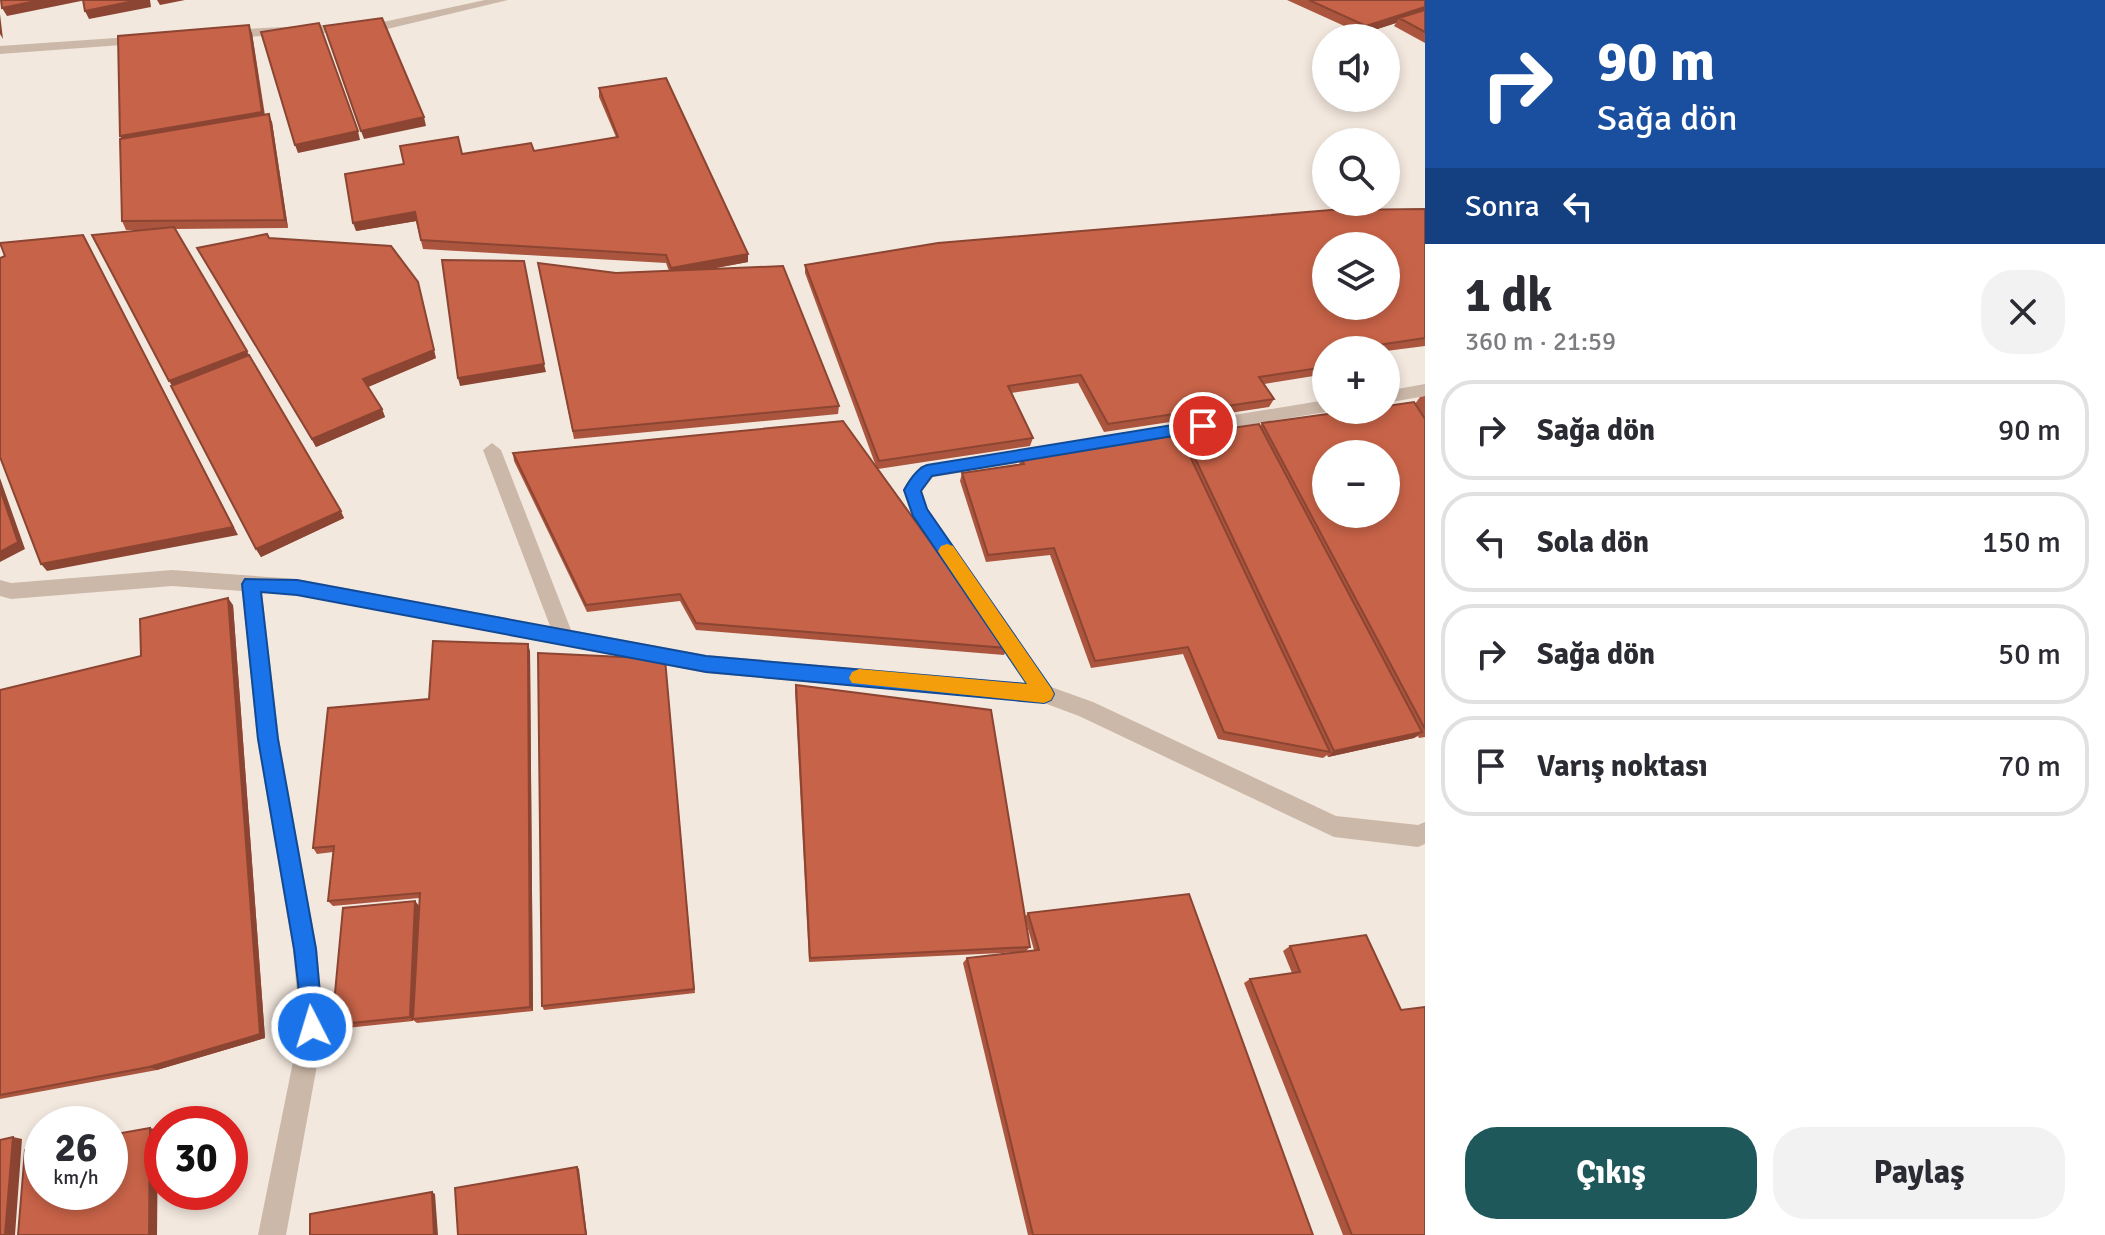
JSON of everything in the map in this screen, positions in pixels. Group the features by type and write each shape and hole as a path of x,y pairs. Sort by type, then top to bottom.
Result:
{"street":[{"path":"209,35 383,26 502,0"},
{"path":"0,50 162,38"},
{"path":"1400,394 1425,390"},
{"path":"1044,694 919,511 912,490 927,471 1312,408"},
{"path":"492,450 564,637"},
{"path":"0,588 11,591 172,578 297,587 706,664 1044,694 1086,709 1334,826 1418,836 1425,833"},
{"path":"251,584 268,739 305,949 312,1027 272,1235"}],"building":[{"path":"1,0 41,0 2,8"},
{"path":"83,0 139,0 85,11"},
{"path":"1309,0 1425,0 1425,7 1372,24 1362,24"},
{"path":"1425,10 1425,32 1399,18"},
{"path":"382,18 424,117 361,131 324,26"},
{"path":"319,23 358,131 295,145 261,32"},
{"path":"249,25 262,112 120,136 118,36"},
{"path":"666,78 748,254 671,268 666,255 421,240 415,212 353,223 345,174 404,164 400,146 458,137 462,154 531,143 534,151 618,137 599,88"},
{"path":"269,114 285,220 122,221 120,139"},
{"path":"1400,209 1425,209 1425,338 1400,342 1400,336 1312,336 1312,369 1259,377 1274,399 1108,424 1081,375 1008,386 1033,438 879,461 805,265 938,243 1312,212 1312,216 1400,216"},
{"path":"174,227 247,351 169,381 92,235"},
{"path":"267,234 269,238 391,246 418,282 434,350 363,379 382,409 312,439 197,248"},
{"path":"83,235 233,527 41,564 0,457 0,258 5,256 0,243"},
{"path":"442,260 524,261 544,364 458,378"},
{"path":"538,263 616,273 783,266 839,406 573,431"},
{"path":"249,355 341,511 256,549 171,386"},
{"path":"1414,402 1425,419 1425,729 1318,528 1400,528 1400,440 1312,440 1312,517 1262,423 1312,416 1312,424 1400,424 1400,404"},
{"path":"843,421 1007,648 696,623 680,594 586,605 513,453"},
{"path":"1259,424 1422,732 1334,751 1184,435"},
{"path":"1180,435 1330,752 1224,732 1188,647 1095,661 1054,548 988,555 962,473 1024,464 1021,458"},
{"path":"0,489 18,542 0,552"},
{"path":"228,598 260,1034 149,1067 0,1095 0,690 141,656 140,619"},
{"path":"433,641 528,644 530,1007 413,1019 420,893 328,901 334,846 313,848 328,708 429,699"},
{"path":"538,653 665,659 694,989 542,1006"},
{"path":"796,685 991,710 1030,947 810,958"},
{"path":"1189,894 1313,1235 1033,1235 967,958 1039,950 1028,913"},
{"path":"415,901 410,1017 332,1025 343,908"},
{"path":"1366,935 1401,1010 1425,1007 1425,1235 1352,1235 1250,979 1300,972 1290,946"},
{"path":"144,1129 144,1210 149,1210 149,1235 18,1235 24,1162 24,1210 128,1210 128,1132"},
{"path":"13,1137 5,1235 0,1235 0,1140"},
{"path":"577,1167 586,1235 458,1235 455,1188"},
{"path":"432,1192 434,1235 310,1235 310,1214"}],"slow traffic":[{"path":"859,678 1044,694 947,551"}],"route":[{"path":"312,1027 305,949 268,739 251,584 297,587 706,664 1044,694 919,511 912,490 927,471 1203,426"}]}
